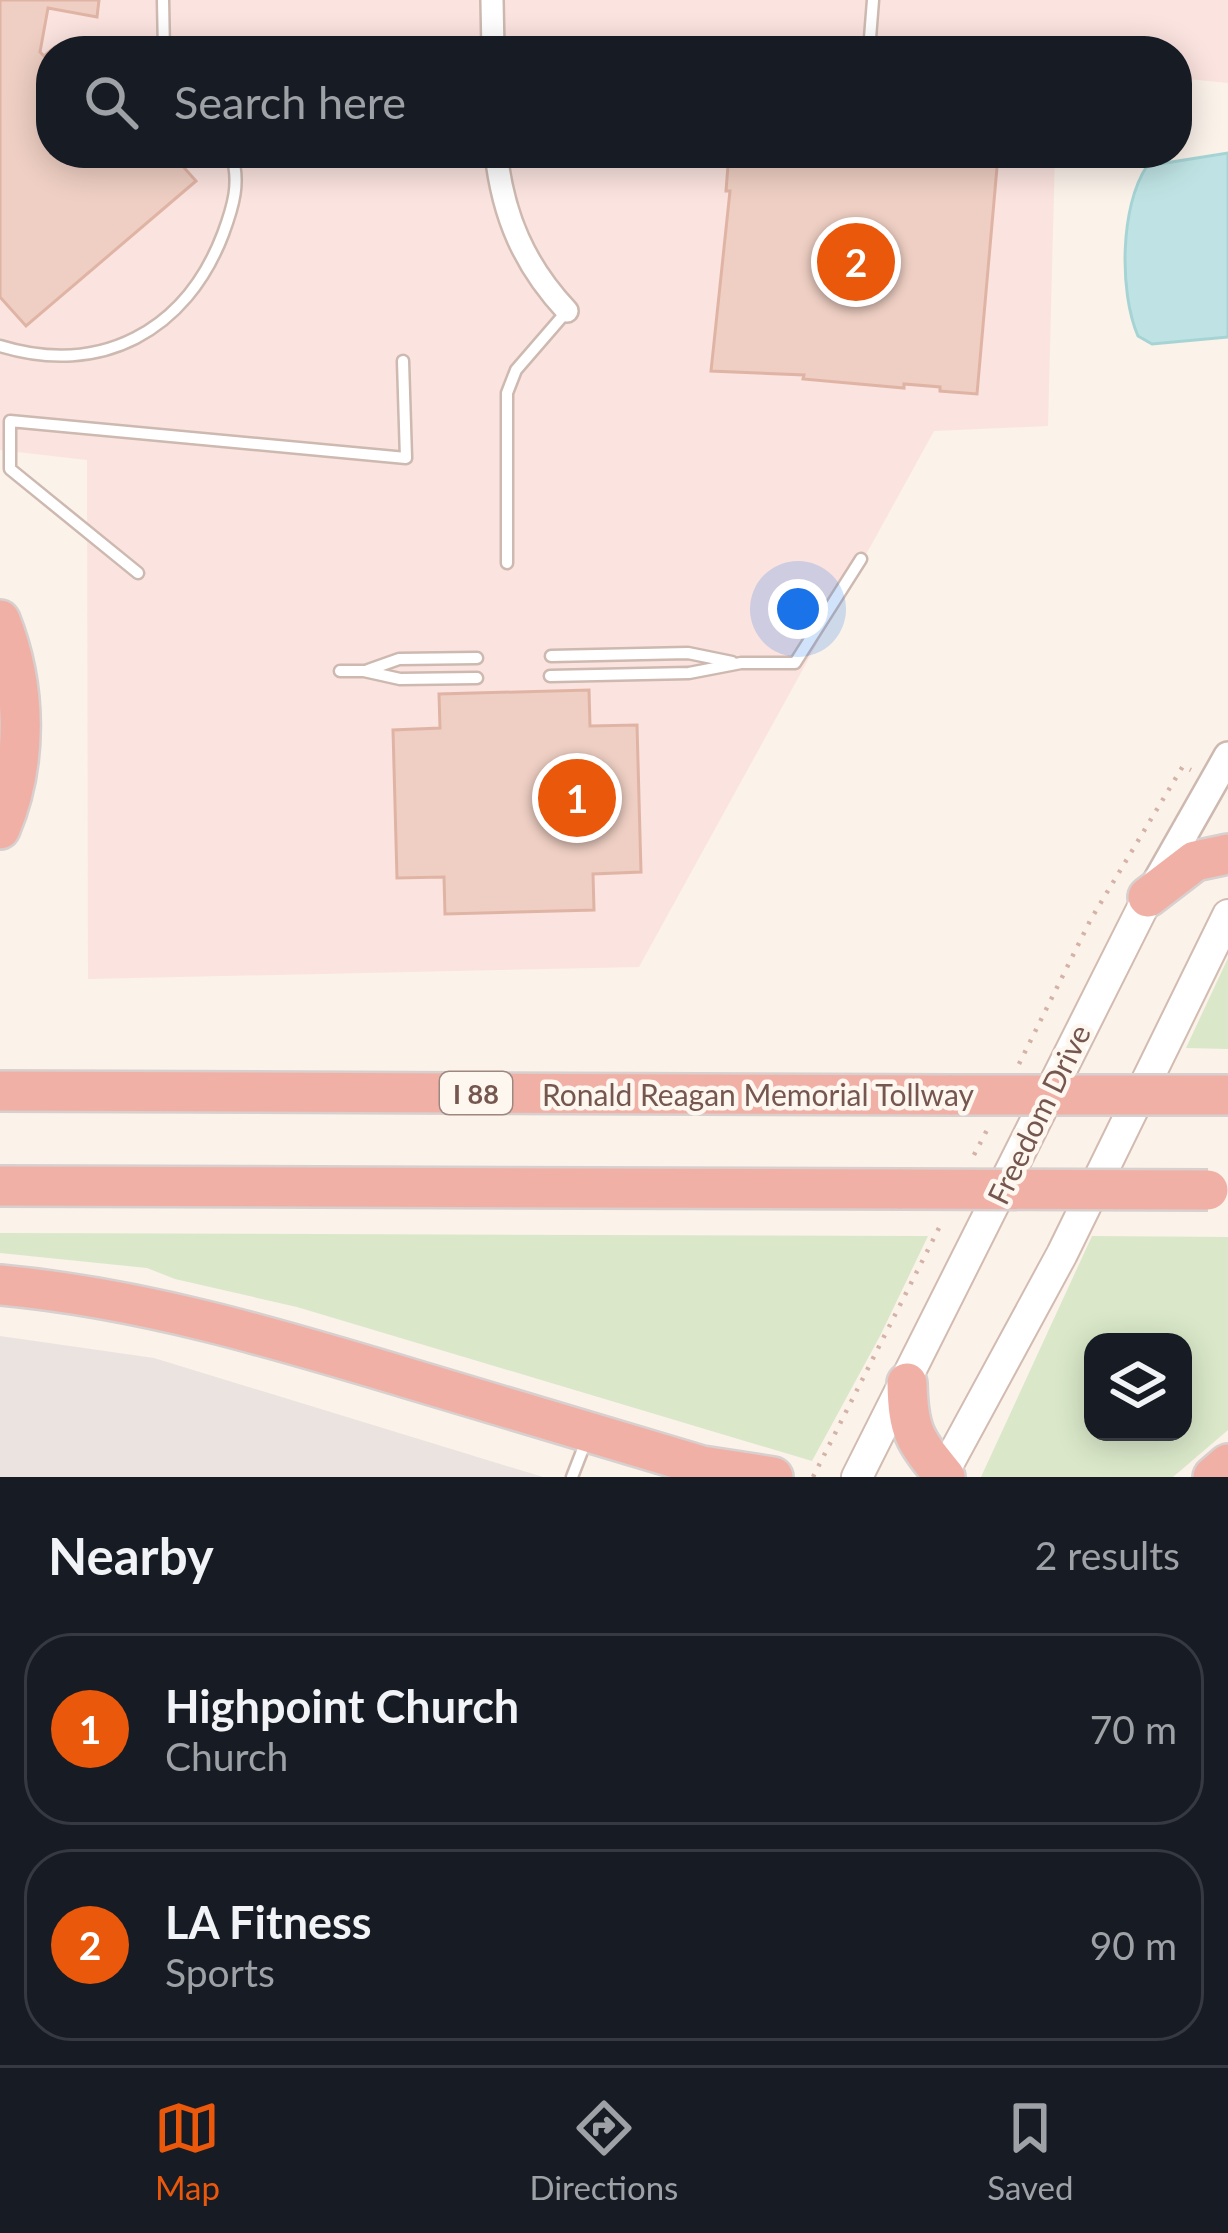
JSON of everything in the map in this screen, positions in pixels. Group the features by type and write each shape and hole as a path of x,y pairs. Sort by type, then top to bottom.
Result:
{"highway":[{"path":"0,620 17,674 20,712 19,750 0,829"},
{"path":"1148,897 1195,862 1228,854"},
{"name":"Ronald Reagan Memorial Tollway","path":"0,1091 1228,1095"},
{"path":"0,1186 1218,1190"},
{"path":"0,1285 57,1290 251,1330 708,1471 772,1477"},
{"path":"907,1383 908,1412 917,1444 940,1476"},
{"path":"1213,1477 1228,1464"}],"main road":[{"name":"Freedom Drive","path":"857,1477 1148,897"},
{"path":"940,1476 1062,1254 1228,915"}],"street":[{"path":"492,0 493,36"},
{"path":"497,168 500,196 512,229 546,289 567,311"},
{"name":"Freedom Drive","path":"1148,897 1228,756"}],"lane":[{"path":"164,0 164,36"},
{"path":"870,36 873,0"},
{"path":"0,346 22,353 74,356 106,352 143,333 193,293 211,265 232,209 234,168"},
{"path":"507,563 507,393 516,370 567,311"},
{"path":"138,573 10,469 10,422 406,458 404,361"},
{"path":"550,676 689,673 741,663 795,663 861,560"},
{"path":"550,656 688,652 741,663"},
{"path":"364,671 399,659 477,658"},
{"path":"340,671 400,680 477,678"},
{"path":"572,1477 590,1432"}],"path":[{"path":"813,1477 818,1463"}],"shaded area":[{"path":"0,0 1228,0 1228,83 1192,79 1192,36 36,36 36,168 1055,168 1048,426 934,431 639,967 88,979 87,460 0,450"},
{"path":"0,1336 154,1358 543,1477 0,1477"}],"green space":[{"path":"1228,958 1228,1049 1186,1048"},
{"path":"0,1233 928,1236 812,1461 297,1307 175,1279 147,1268 0,1253"},
{"path":"1092,1236 1228,1237 1228,1430 1173,1477 981,1477"}],"water":[{"path":"1228,153 1228,337 1152,344 1138,336 1132,318 1125,273 1127,226 1146,168 1192,168 1192,159"}],"building":[{"path":"0,0 99,0 97,17 48,8 43,36 36,36 36,168 184,168 196,181 26,326 0,297"},
{"path":"728,168 997,168 977,394 940,391 940,387 803,379 804,375 711,371 730,191 726,191"},
{"path":"589,690 590,726 637,725 641,872 593,874 594,910 445,914 444,877 397,878 393,730 440,728 439,694"}],"place":[{"name":"LA Fitness","path":"856,262"},
{"name":"Highpoint Church","path":"577,798"}]}
